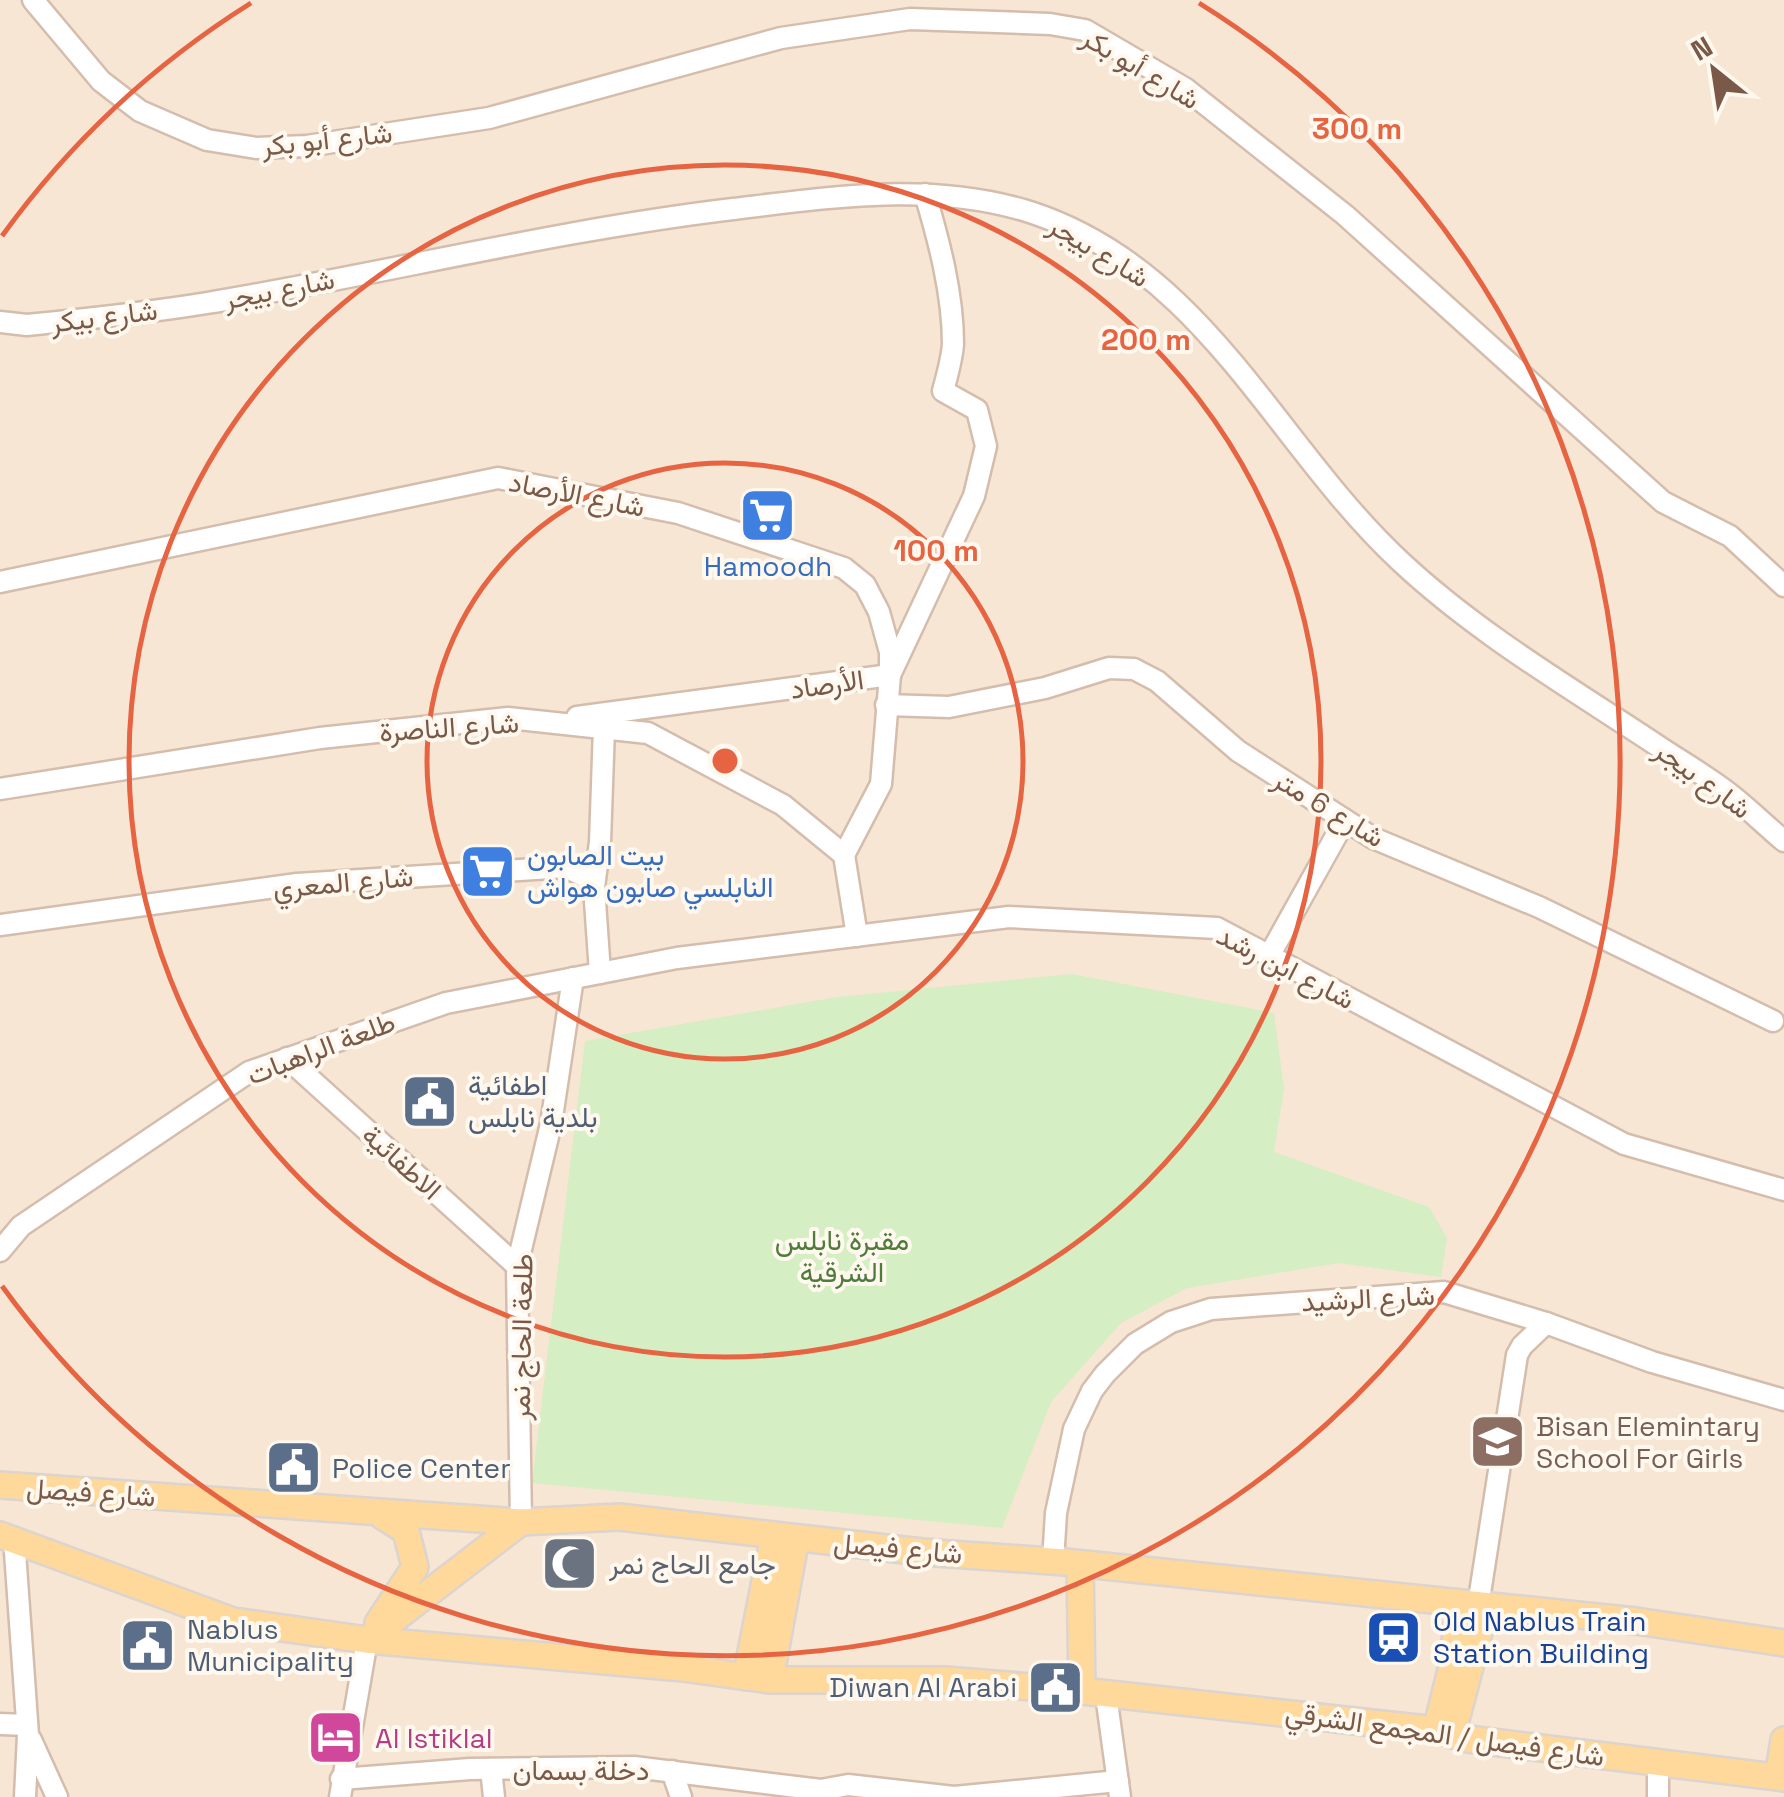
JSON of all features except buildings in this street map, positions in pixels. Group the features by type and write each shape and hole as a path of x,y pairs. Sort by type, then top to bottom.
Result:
{"main road":[{"name":"شارع فيصل","path":"5,1486 521,1522 619,1518 1636,1621 1784,1644"},
{"path":"367,1640 415,1567 406,1531 375,1512"},
{"path":"367,1640 521,1522"},
{"name":"شارع فيصل / المجمع الشرقي","path":"7,1537 233,1621 367,1640 683,1668 758,1679 945,1680 1094,1693 1444,1732 1781,1778"},
{"path":"758,1679 785,1537"},
{"path":"1080,1564 1094,1693"},
{"path":"1444,1732 1475,1605"},
{"path":"1781,1778 1784,1740"}],"street":[{"name":"شارع أبو بكر","path":"33,0 100,81 140,111 207,140 256,148 308,146 490,118 781,38 892,22 1050,24 1085,30 1186,89 1345,215 1664,502 1730,536 1779,579"},
{"name":"شارع بيجر","path":"208,303 666,217 861,194 925,194 993,202 1035,214 1078,233 1142,272 1185,308 1226,352 1350,509 1401,562 1525,658 1730,794 1784,841"},
{"name":"الأرصاد","path":"540,722 890,675 974,496 986,446 977,410 944,391 953,346 949,300 925,194"},
{"name":"شارع بيكر","path":"0,322 26,325 208,303"},
{"name":"شارع الأرصاد","path":"0,582 498,478 678,512 844,568 865,585 879,612 890,652 881,784 844,855"},
{"name":"شارع 6 متر","path":"886,705 949,706 1045,688 1109,668 1134,670 1157,682 1238,751 1373,838 1540,907 1773,1021"},
{"name":"شارع الناصرة","path":"0,789 320,738 508,718 648,733 783,805 844,855"},
{"path":"600,973 594,887 600,842 604,728"},
{"path":"1269,956 1345,820"},
{"path":"844,855 856,936"},
{"name":"شارع المعري","path":"0,925 297,884 557,866 576,870 594,887"},
{"name":"شارع ابن رشد","path":"573,978 677,958 1009,917 1216,928 1624,1144 1784,1190"},
{"name":"طلعة الراهبات","path":"0,1251 21,1226 248,1072 446,1002 573,978"},
{"name":"طلعة الحاج نمر","path":"521,1522 517,1266 551,1124 573,978"},
{"name":"الاطفائية","path":"287,1058 517,1266"},
{"name":"شارع الرشيد","path":"1054,1561 1056,1513 1074,1429 1092,1391 1135,1344 1170,1322 1211,1308 1444,1292 1652,1362 1784,1400"},
{"path":"1475,1605 1517,1356 1522,1346 1546,1324"},
{"path":"7,1537 28,1730 25,1797"},
{"path":"341,1788 367,1640"},
{"path":"1094,1693 1119,1789"},
{"path":"0,1724 28,1730"},
{"path":"28,1730 58,1797"},
{"path":"1658,1762 1658,1797"},
{"name":"دخلة بسمان","path":"341,1788 491,1769 634,1767 821,1790 954,1797 1119,1789"},
{"path":"491,1769 494,1797"},
{"path":"672,1772 681,1797"}],"shaded area":[{"path":"0,0 1784,0 1784,1797 0,1797"}],"green space":[{"name":"مقبرة نابلس الشرقية","path":"1072,974 1274,1013 1284,1089 1274,1152 1429,1207 1447,1238 1441,1277 1339,1263 1187,1288 1121,1323 1051,1402 1002,1528 532,1483 585,1041 837,997"}],"place":[{"name":"Hamoodh","path":"768,515"},
{"name":"بيت الصابون النابلسي صابون هواش","path":"488,871"},
{"name":"اطفائية بلدية نابلس","path":"429,1101"},
{"name":"Bisan Elemintary School For Girls","path":"1497,1442"},
{"name":"Police Center","path":"293,1468"},
{"name":"جامع الحاج نمر","path":"570,1564"},
{"name":"Old Nablus Train Station Building","path":"1394,1637"},
{"name":"Nablus Municipality","path":"148,1645"},
{"name":"Diwan Al Arabi","path":"1056,1687"},
{"name":"Al Istiklal","path":"336,1738"}]}
